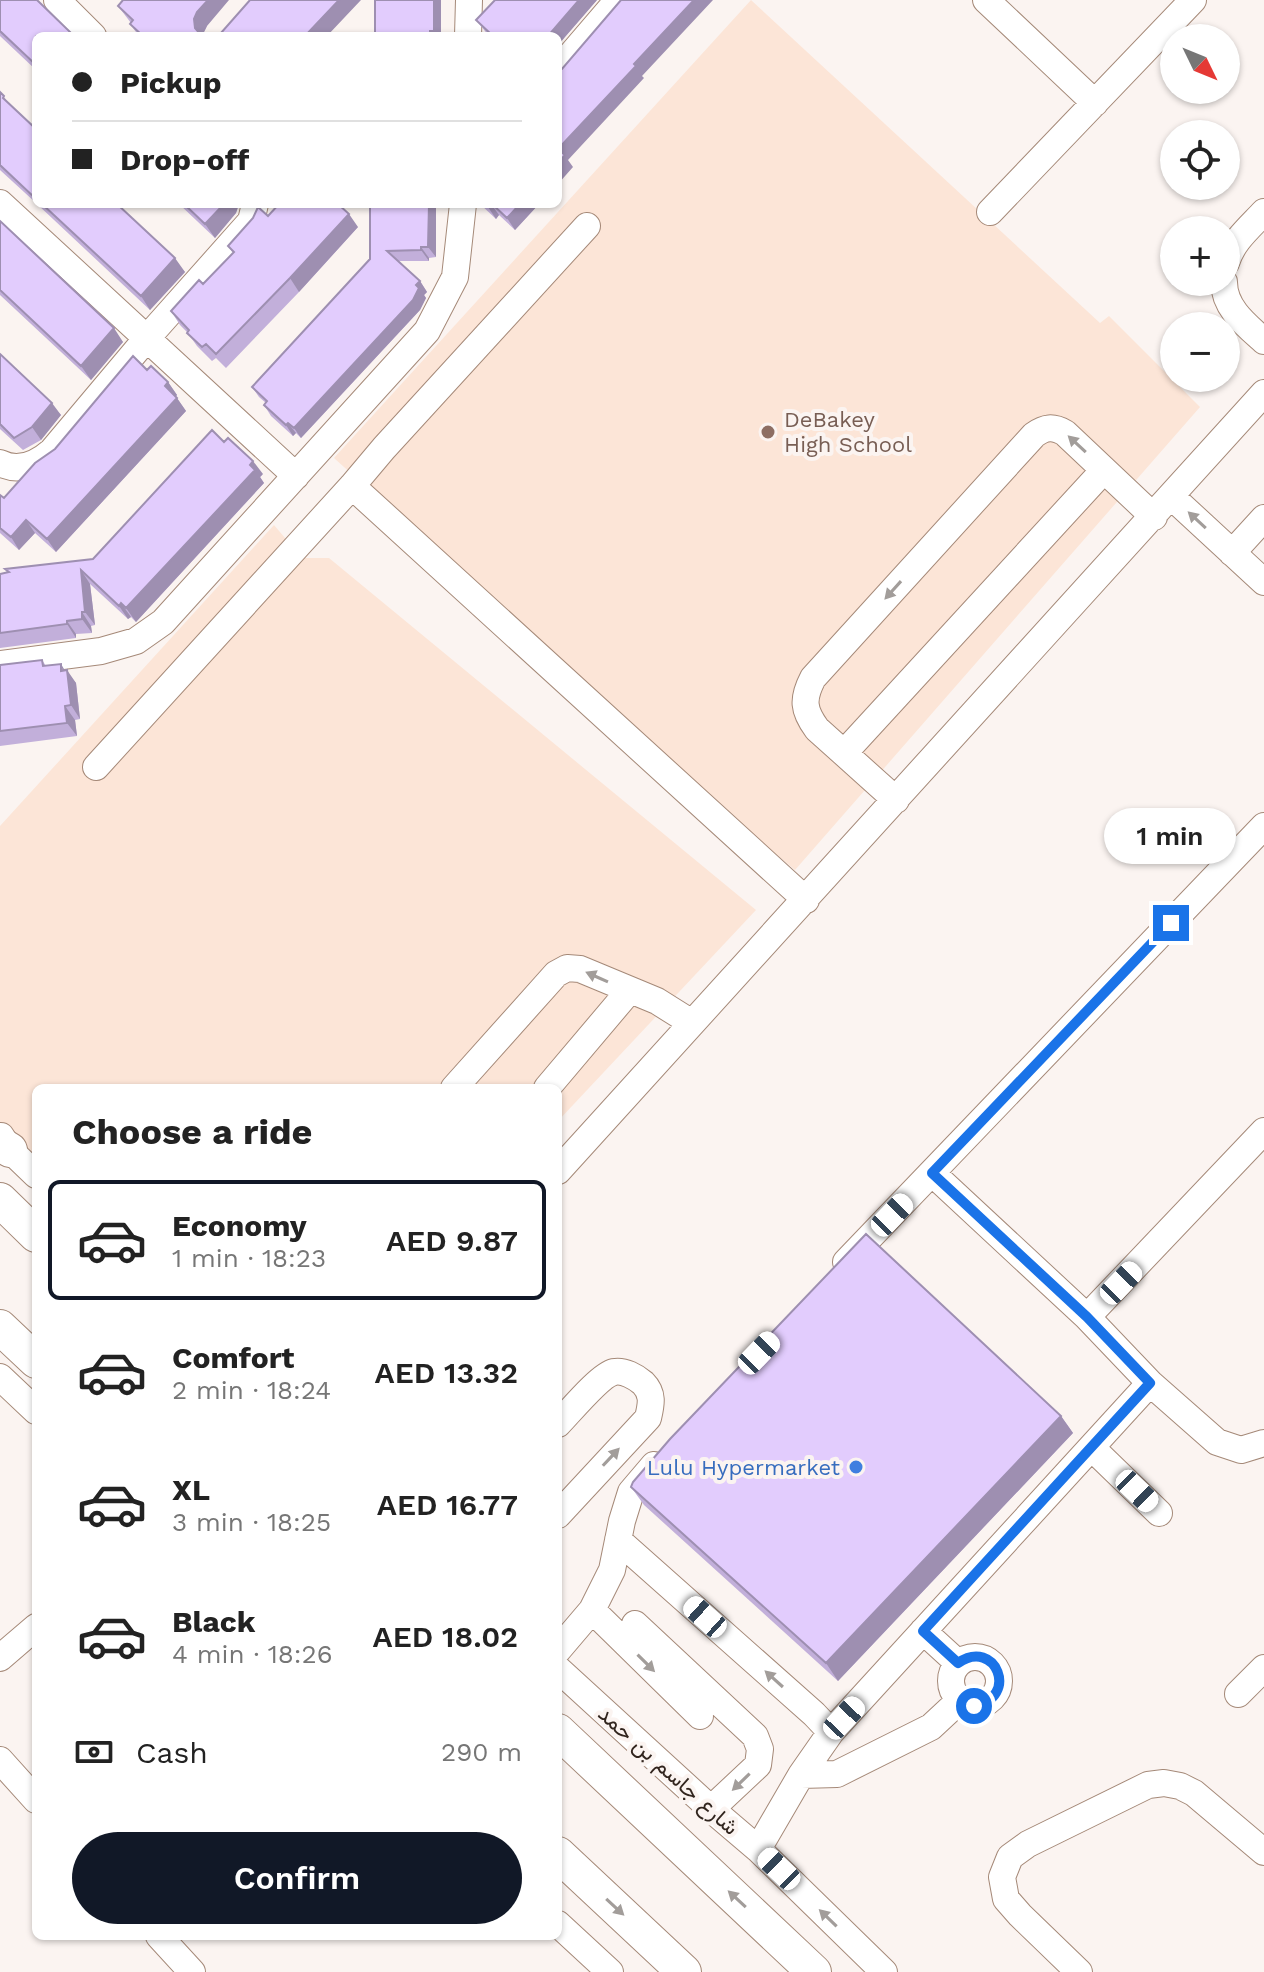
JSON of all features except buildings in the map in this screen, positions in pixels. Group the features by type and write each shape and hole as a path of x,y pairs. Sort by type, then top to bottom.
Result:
{"main road":[{"path":"0,1200 32,1231"},
{"path":"0,1327 32,1357"},
{"name":"شارع جاسم بن حمد","path":"562,1735 814,1972"},
{"path":"562,1858 684,1972"}],"street":[{"path":"57,0 89,32"},
{"path":"468,32 469,0"},
{"path":"562,65 618,0"},
{"path":"986,0 1095,103"},
{"path":"990,212 1193,0"},
{"path":"0,203 296,476"},
{"path":"0,463 9,468 37,463 52,451 147,338 247,227 254,208"},
{"path":"0,664 101,651 136,641 163,622 427,331 455,277 463,208"},
{"path":"1240,237 1264,212"},
{"path":"96,767 587,226"},
{"path":"1227,296 1241,320 1264,341"},
{"path":"562,1167 1264,393"},
{"path":"896,800 817,729 805,704 806,690 813,678 1034,435 1049,427 1065,433 1154,517"},
{"path":"844,753 1104,470"},
{"path":"352,486 806,900"},
{"path":"1172,497 1264,582"},
{"path":"1232,553 1261,528"},
{"path":"825,1284 1264,826"},
{"path":"458,1084 561,970 567,968 580,969 657,1001 692,1023"},
{"path":"550,1084 629,991"},
{"path":"1087,1317 1264,1131"},
{"path":"3,1143 32,1171"},
{"path":"932,1173 1087,1317 1150,1383 1217,1442 1241,1450 1264,1443"},
{"path":"562,1420 599,1382 614,1372 630,1374 645,1385 652,1400 648,1418 562,1511"},
{"path":"0,1377 32,1407"},
{"path":"758,1849 801,1775 831,1732 1150,1383"},
{"path":"562,1645 592,1610 612,1570 631,1492 670,1446"},
{"path":"1092,1448 1159,1513"},
{"path":"618,1540 831,1732"},
{"path":"592,1610 700,1716"},
{"path":"635,1624 755,1736 760,1749 758,1765 711,1809"},
{"path":"0,1658 32,1630"},
{"path":"923,1631 958,1663"},
{"path":"974,1656 982,1657 995,1666 999,1688 989,1701 974,1706 960,1700 951,1686 953,1669 958,1663 974,1656"},
{"path":"1238,1694 1264,1668"},
{"name":"شارع جاسم بن حمد","path":"562,1673 758,1849 884,1972"},
{"path":"801,1775 837,1774 931,1727 960,1700"},
{"path":"0,1760 32,1796"},
{"path":"1079,1972 1006,1899 1002,1877 1010,1857 1028,1844 1148,1785 1164,1783 1194,1793 1264,1852"},
{"path":"562,1928 610,1972"},
{"path":"163,1940 192,1972"}],"shaded area":[{"name":"DeBakey High School","path":"751,0 1100,323 1109,316 1160,367 1160,392 1185,392 1200,407 795,870 366,514 365,486 334,458"},
{"path":"274,525 302,558 329,558 756,910 562,1117 562,1084 32,1084 32,1167 0,1139 0,826"}],"place":[{"name":"DeBakey High School","path":"768,432"},
{"name":"Lulu Hypermarket","path":"856,1467"}],"route":[{"path":"974,1706 989,1701 999,1688 999,1673 995,1666 982,1657 974,1656 958,1663 923,1631 1150,1383 1087,1317 932,1173 1171,923"}]}
